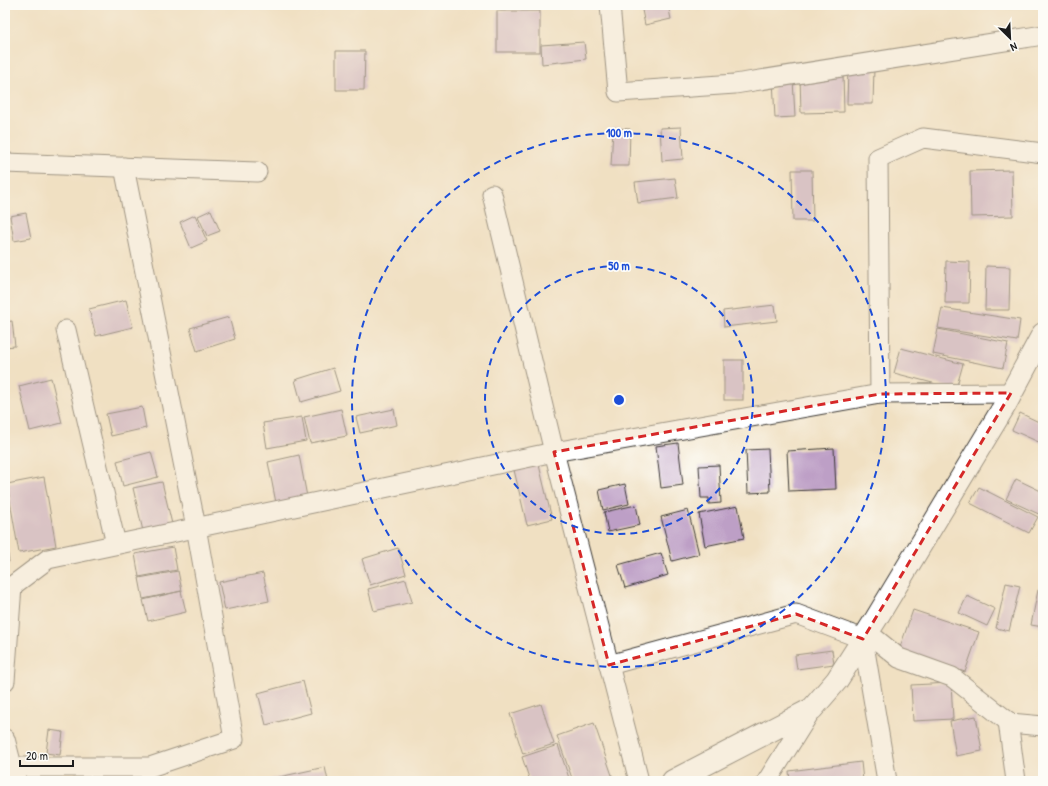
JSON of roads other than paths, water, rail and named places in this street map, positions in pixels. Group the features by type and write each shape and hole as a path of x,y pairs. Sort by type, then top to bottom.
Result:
{"main road":[{"path":"673,781 812,710 837,680 884,606 1011,393 1043,334"}],"street":[{"path":"610,5 618,92 735,84 1043,35"},
{"path":"880,394 878,158 923,138 1043,153"},
{"path":"5,163 257,172"},
{"path":"5,739 14,774 150,767 234,739 196,527 124,167"},
{"path":"492,194 554,452 639,781"},
{"path":"66,330 116,544"},
{"path":"5,681 9,586 48,558 554,452 880,394 1011,393"},
{"path":"609,665 796,614 865,636 899,658 952,677 1010,723 1043,726"},
{"path":"865,636 887,781"},
{"path":"767,781 812,710"},
{"path":"1008,721 1016,781"}]}
